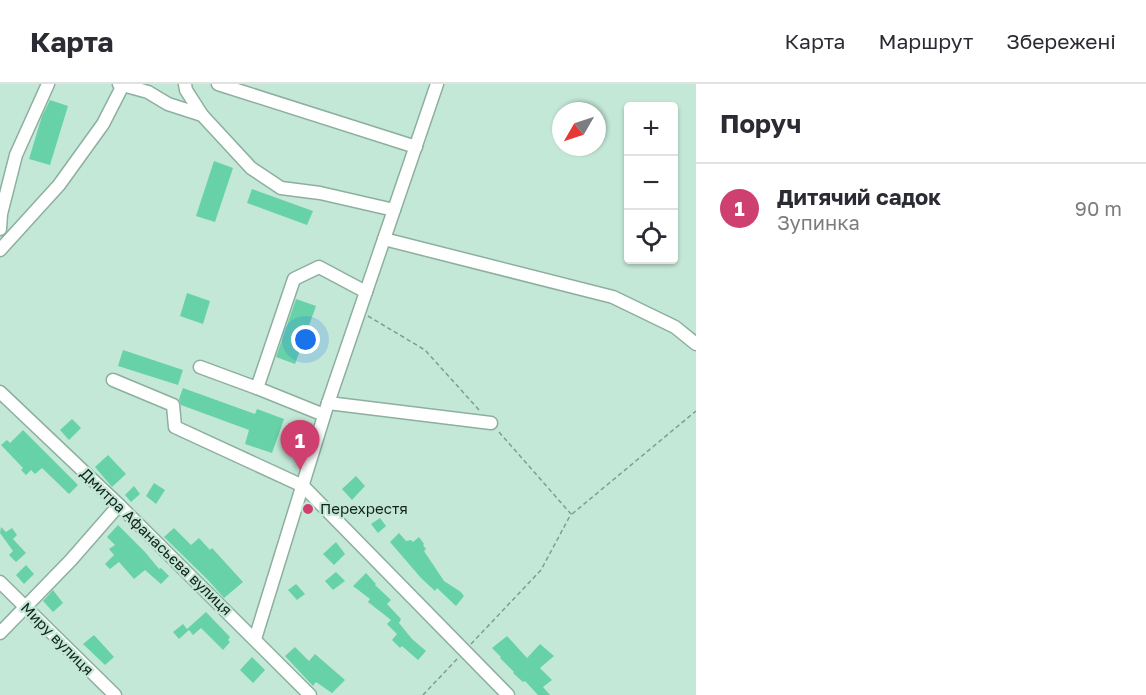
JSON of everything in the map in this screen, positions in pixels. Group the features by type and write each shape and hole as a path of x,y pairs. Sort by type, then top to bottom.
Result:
{"street":[{"path":"0,229 16,155 48,84"},
{"path":"185,84 186,90 202,116 251,168 281,188 321,193 394,210"},
{"path":"218,84 416,147"},
{"path":"255,639 326,409 437,84"},
{"path":"0,250 59,185 104,124 121,85 148,92 168,104 202,116"},
{"path":"384,239 613,297 675,327 696,344"},
{"path":"257,388 294,279 320,267 366,292"},
{"path":"200,368 326,409 490,423"},
{"path":"113,380 173,405 175,427 303,486 508,695"},
{"name":"Дмитра Афанасьєва вулиця","path":"0,392 119,505 310,695"},
{"path":"0,633 71,560 119,505"},
{"name":"Миру вулиця","path":"0,582 115,695"}],"path":[{"path":"359,311 425,350 571,514"},
{"path":"423,695 541,570 571,514 696,411"}],"building":[{"path":"50,100 68,106 50,165 29,159 42,116"},
{"path":"214,161 233,168 215,222 196,216"},
{"path":"252,189 313,211 307,225 247,203"},
{"path":"187,293 210,301 203,324 180,316"},
{"path":"296,299 316,306 295,364 276,357"},
{"path":"123,350 183,370 178,385 118,366"},
{"path":"183,388 255,414 257,409 284,419 272,453 245,444 249,430 181,405 179,399"},
{"path":"72,419 81,428 69,440 60,430"},
{"path":"23,430 78,485 69,494 42,468 35,474 31,470 26,475 21,470 23,468 1,445 7,440 10,443"},
{"path":"108,455 126,474 112,487 95,467"},
{"path":"356,476 365,486 352,500 342,489"},
{"path":"154,483 165,490 156,504 146,496"},
{"path":"134,486 140,494 131,502 125,495"},
{"path":"380,518 386,526 378,533 371,524"},
{"path":"118,525 159,569 161,568 169,576 161,584 145,570 134,579 119,562 110,569 105,564 114,555 109,549 115,545 107,537"},
{"path":"1,527 6,532 12,528 17,535 13,539 26,553 16,562 9,555 13,551 0,533"},
{"path":"174,528 191,545 199,538 210,550 212,548 243,582 224,598 164,537"},
{"path":"399,533 406,541 413,542 419,537 426,549 424,551 444,581 464,596 456,606 437,588 435,591 421,578 390,542"},
{"path":"336,542 345,554 334,565 323,554"},
{"path":"26,565 34,574 24,584 16,575"},
{"path":"336,572 345,581 333,590 325,581"},
{"path":"366,573 391,600 387,604 401,619 399,623 426,651 418,660 392,640 397,634 387,624 391,620 368,602 370,599 353,586"},
{"path":"296,584 305,594 297,600 288,590"},
{"path":"53,590 63,603 53,612 43,601"},
{"path":"206,612 230,637 228,640 230,642 223,650 201,628 193,635 189,630 179,639 173,632 183,624 187,629"},
{"path":"94,635 114,657 105,665 83,644"},
{"path":"507,636 527,658 540,644 554,656 540,668 552,680 543,687 550,695 538,695 525,681 523,682 513,673 492,648"},
{"path":"295,647 309,661 315,654 345,680 332,693 316,682 313,686 285,656"},
{"path":"252,657 265,670 253,683 240,670"}],"place":[{"name":"Дитячий садок","path":"300,470"},
{"name":"Перехрестя","path":"308,509"}]}
